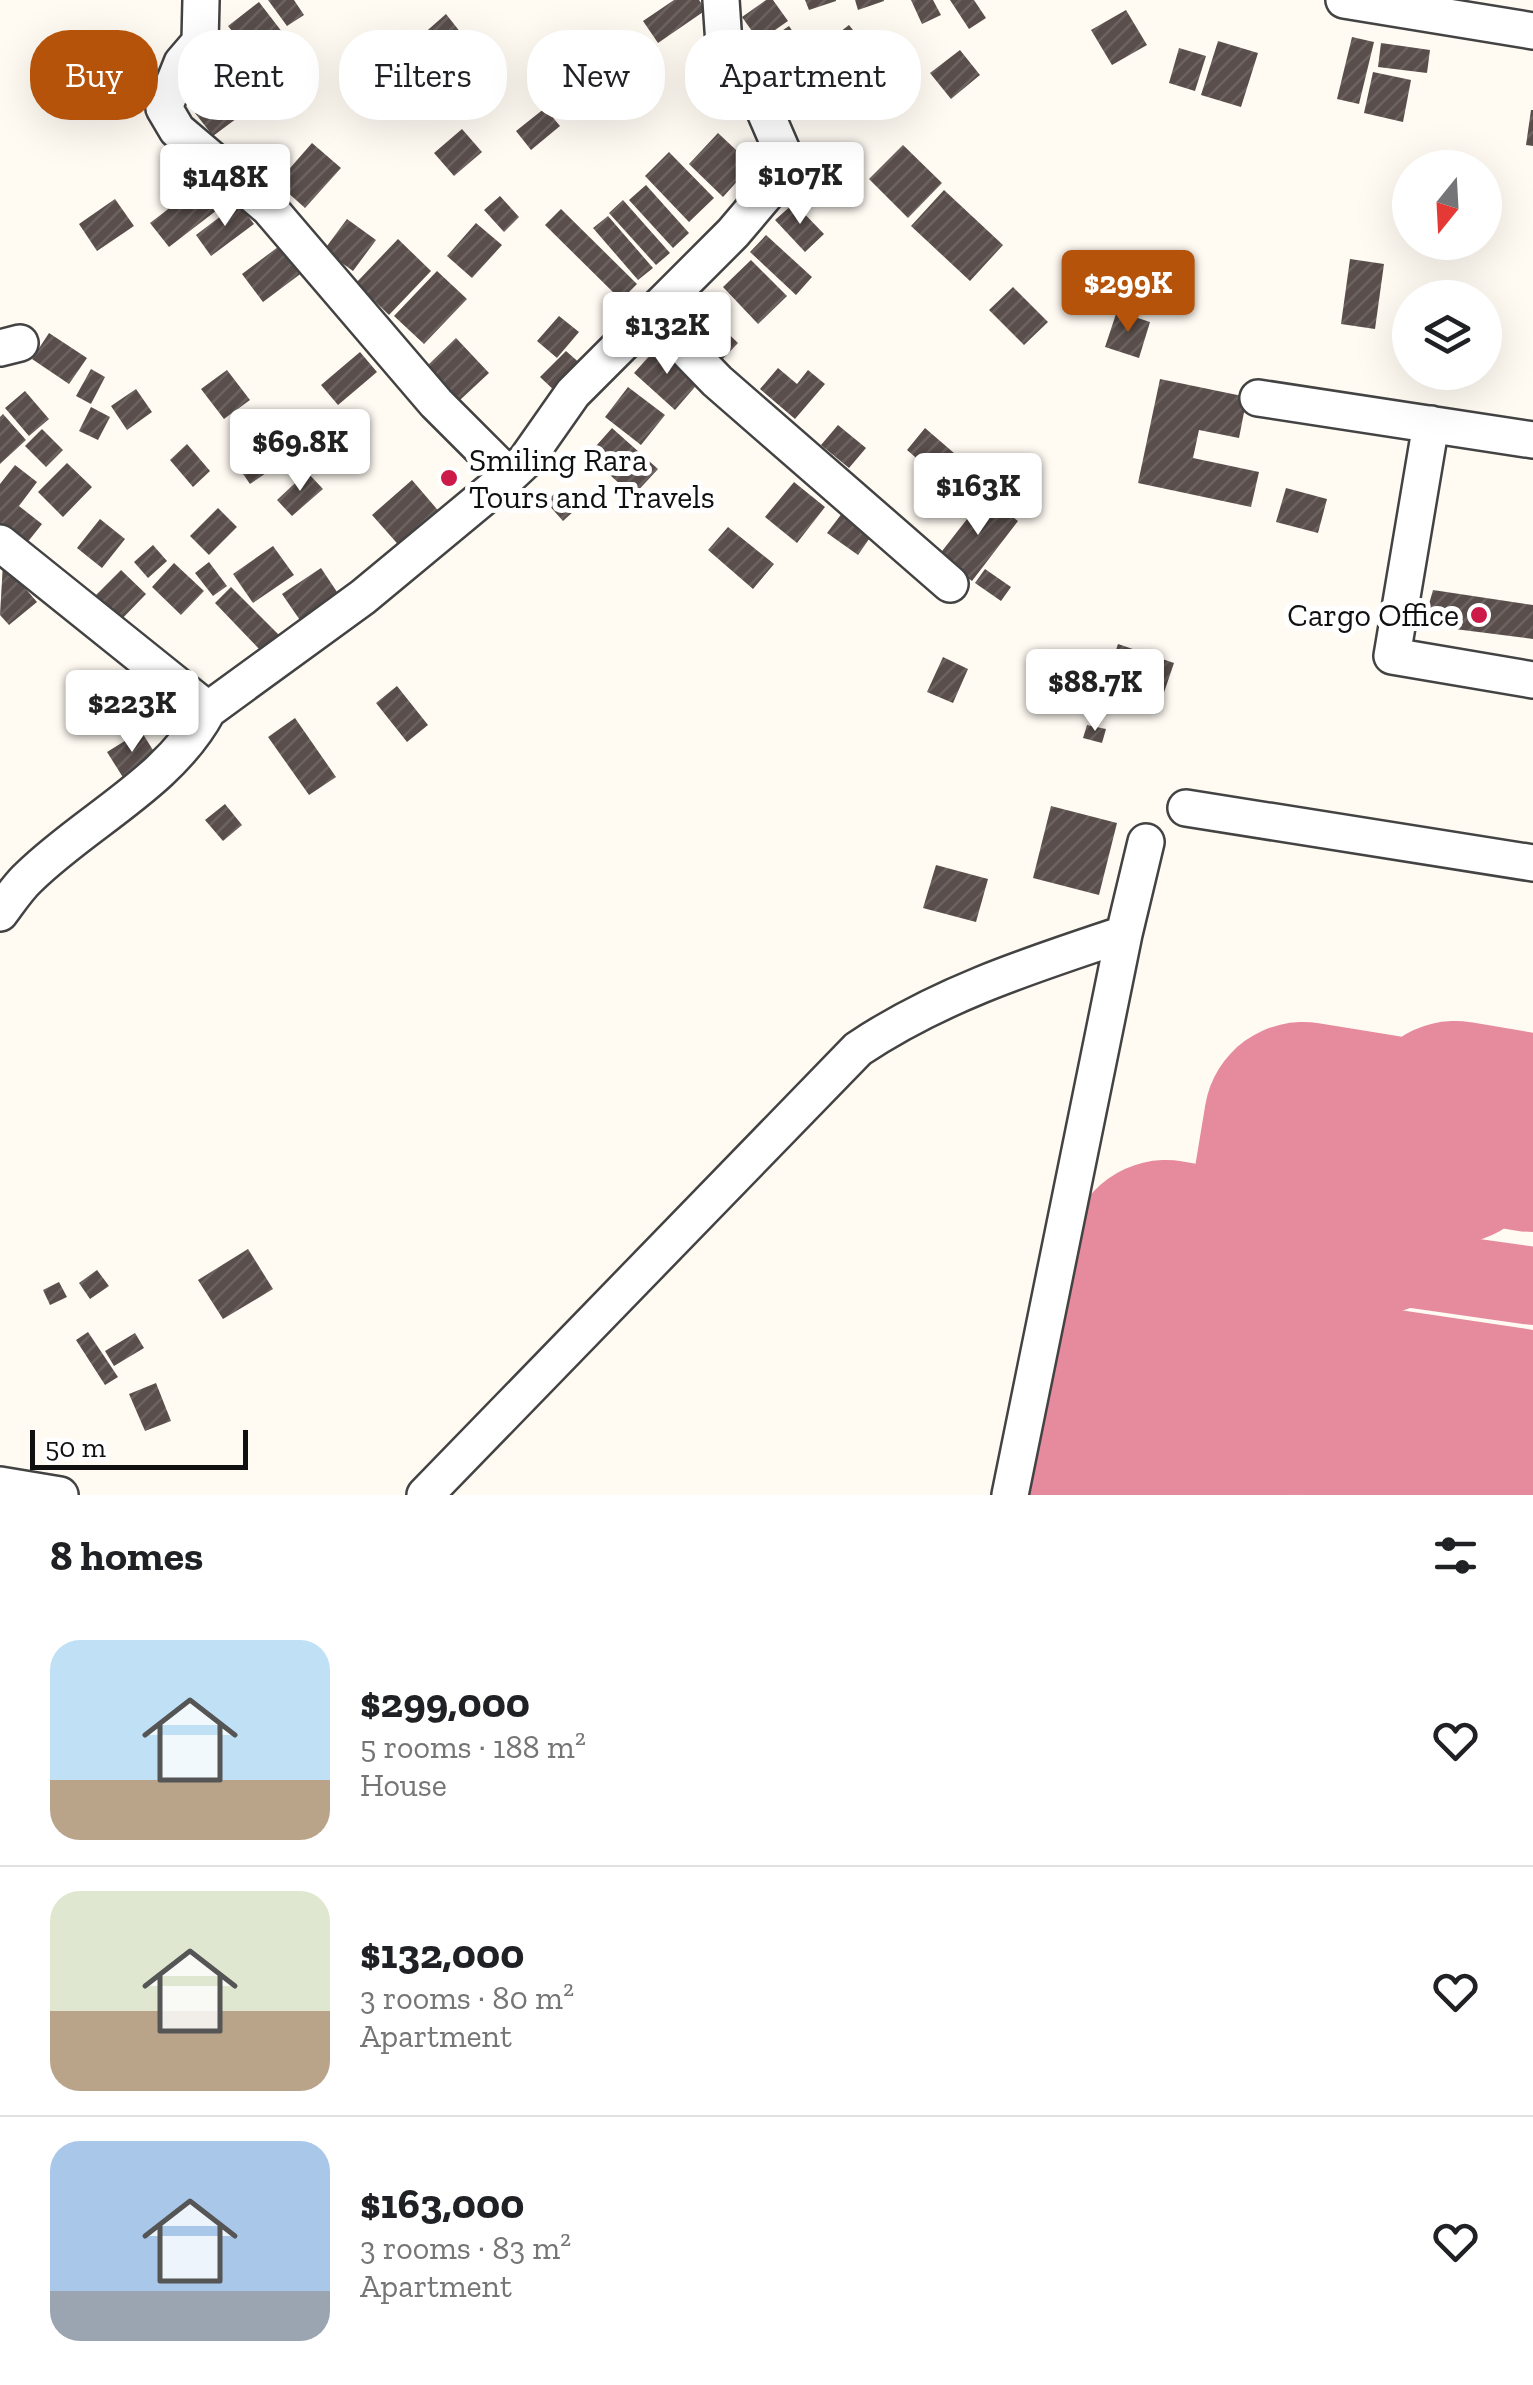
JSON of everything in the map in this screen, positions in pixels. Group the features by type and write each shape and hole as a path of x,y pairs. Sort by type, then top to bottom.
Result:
{"street":[{"path":"201,0 200,42 182,63 164,108 178,130 269,208 436,403 509,476"},
{"path":"0,913 29,877 94,827 196,734 208,710 363,597 526,460 573,393 732,233 789,167 763,107 725,59 721,0"},
{"path":"1344,0 1474,11 1533,31"},
{"path":"652,314 717,381 950,584"},
{"path":"1258,398 1533,440"},
{"path":"1431,424 1392,656 1533,680"},
{"path":"0,543 208,710"},
{"path":"1186,808 1533,863"},
{"path":"1010,1495 1146,842"},
{"path":"425,1495 858,1049 918,1011 1018,969 1124,934"},
{"path":"0,1484 60,1495"}],"green space":[{"path":"1266,1405 1533,1447 1533,1495 1200,1495 1218,1438 1237,1417"}],"building":[{"path":"268,0 294,0 304,15 287,26"},
{"path":"674,0 699,0 706,10 665,38 665,30 649,30 643,21"},
{"path":"766,0 773,0 788,21 775,30 751,30 742,17"},
{"path":"805,0 836,0 836,1 809,10"},
{"path":"855,0 884,0 884,1 858,10"},
{"path":"911,0 933,0 941,15 922,24"},
{"path":"950,0 974,0 986,18 969,29"},
{"path":"259,2 281,30 231,30 228,26"},
{"path":"1126,10 1147,45 1112,65 1091,30"},
{"path":"446,14 459,30 428,30"},
{"path":"1352,37 1374,42 1359,104 1337,99"},
{"path":"1218,41 1258,53 1241,107 1201,95"},
{"path":"1381,43 1430,50 1427,73 1378,67"},
{"path":"1179,48 1206,56 1195,91 1169,83"},
{"path":"960,50 980,75 951,99 930,73"},
{"path":"1373,72 1411,80 1403,122 1364,113"},
{"path":"1533,110 1533,146 1526,145"},
{"path":"200,120 235,120 213,136"},
{"path":"530,120 555,120 560,126 531,150 516,131"},
{"path":"462,129 482,152 454,176 434,153"},
{"path":"718,133 752,165 723,197 689,164"},
{"path":"312,143 341,168 305,208 277,183"},
{"path":"903,145 942,183 908,218 869,179"},
{"path":"669,152 714,198 689,222 645,176"},
{"path":"211,176 230,200 169,247 150,223"},
{"path":"646,185 689,233 673,248 629,200"},
{"path":"944,190 1003,245 970,281 911,226"},
{"path":"500,196 519,217 504,232 484,210"},
{"path":"115,199 134,226 97,251 79,224"},
{"path":"623,200 670,253 656,265 609,213"},
{"path":"238,203 254,224 211,256 196,235"},
{"path":"794,203 824,234 805,252 775,220"},
{"path":"561,209 637,284 621,300 545,225"},
{"path":"608,216 653,268 638,280 593,228"},
{"path":"347,219 376,240 353,271 324,250"},
{"path":"476,223 502,245 472,278 447,256"},
{"path":"766,235 812,277 796,295 750,252"},
{"path":"398,239 431,271 389,315 356,283"},
{"path":"282,244 303,272 263,302 242,274"},
{"path":"1350,259 1384,264 1375,329 1341,324"},
{"path":"751,260 787,296 758,324 723,287"},
{"path":"437,271 467,299 424,344 394,316"},
{"path":"1013,287 1048,322 1024,345 989,310"},
{"path":"693,300 738,343 719,363 674,321"},
{"path":"1117,311 1150,322 1139,358 1105,347"},
{"path":"559,316 579,332 557,358 537,341"},
{"path":"49,333 87,358 69,384 32,359"},
{"path":"456,338 489,373 460,400 427,366"},
{"path":"659,345 700,381 675,410 634,373"},
{"path":"566,351 583,366 557,393 540,377"},
{"path":"360,352 377,372 338,405 321,385"},
{"path":"778,368 797,384 808,370 825,384 795,419 760,389"},
{"path":"91,369 105,377 91,404 76,396"},
{"path":"227,370 250,400 224,419 201,389"},
{"path":"1160,379 1247,397 1239,438 1199,430 1193,458 1259,472 1251,507 1138,483"},
{"path":"628,387 665,415 641,445 605,417"},
{"path":"136,389 152,412 127,430 111,406"},
{"path":"25,391 49,419 29,436 5,408"},
{"path":"91,407 110,417 98,440 79,431"},
{"path":"3,414 26,440 0,464 0,417"},
{"path":"274,425 294,454 250,484 230,455"},
{"path":"838,425 866,448 849,468 821,445"},
{"path":"612,428 658,469 633,496 588,455"},
{"path":"925,428 983,478 965,500 907,450"},
{"path":"42,429 63,450 46,467 25,446"},
{"path":"187,444 210,471 193,487 170,460"},
{"path":"67,463 92,487 63,517 38,492"},
{"path":"15,465 37,482 19,506 42,524 23,548 0,530 0,484"},
{"path":"307,472 323,489 292,516 277,500"},
{"path":"412,480 442,515 403,550 372,515"},
{"path":"794,482 825,507 797,543 765,517"},
{"path":"1286,488 1327,499 1318,533 1276,522"},
{"path":"556,492 574,511 563,521 546,502"},
{"path":"985,496 1018,521 972,581 939,555"},
{"path":"218,508 237,527 209,555 190,536"},
{"path":"846,508 876,529 858,555 827,533"},
{"path":"100,519 125,539 102,568 77,548"},
{"path":"728,527 774,564 753,589 708,550"},
{"path":"153,545 167,561 148,578 134,562"},
{"path":"273,546 294,575 253,603 233,574"},
{"path":"209,562 227,586 213,596 195,573"},
{"path":"3,563 37,602 9,625 0,615"},
{"path":"174,563 204,591 181,615 152,587"},
{"path":"321,568 343,601 304,626 282,594"},
{"path":"985,569 1011,587 1001,601 975,583"},
{"path":"121,570 146,594 117,624 92,599"},
{"path":"231,587 280,636 263,653 215,603"},
{"name":"Cargo Office","path":"1433,590 1533,605 1533,639 1423,625"},
{"path":"1118,644 1174,663 1157,713 1101,694"},
{"path":"943,657 968,669 953,703 927,692"},
{"path":"397,686 428,725 407,742 376,703"},
{"path":"177,691 197,710 171,739 151,720"},
{"path":"295,718 336,777 309,795 268,737"},
{"path":"1087,725 1106,729 1102,743 1083,738"},
{"path":"141,731 158,758 124,779 107,752"},
{"path":"225,804 242,825 223,841 205,820"},
{"path":"1051,806 1117,823 1099,895 1033,878"},
{"path":"936,865 988,879 976,922 923,908"},
{"path":"248,1249 273,1289 223,1319 198,1280"},
{"path":"97,1270 109,1286 90,1299 79,1283"},
{"path":"59,1282 67,1297 50,1305 43,1290"},
{"path":"88,1332 118,1377 105,1385 76,1340"},
{"path":"135,1333 144,1348 114,1366 105,1351"},
{"path":"156,1383 171,1421 145,1431 129,1394"}],"taxiway":[{"path":"1159,1495 1178,1375 1190,1347 1205,1335 1252,1323 1406,1268 1533,1286"}],"runway":[{"path":"1128,1495 1166,1259 1277,1278 1303,1121 1451,1145 1455,1120 1533,1133"},
{"path":"1195,1495 1210,1405 1215,1391 1224,1384 1533,1430"}],"place":[{"name":"Smiling Rara Tours and Travels","path":"449,478"},
{"name":"Cargo Office","path":"1479,615"}]}
